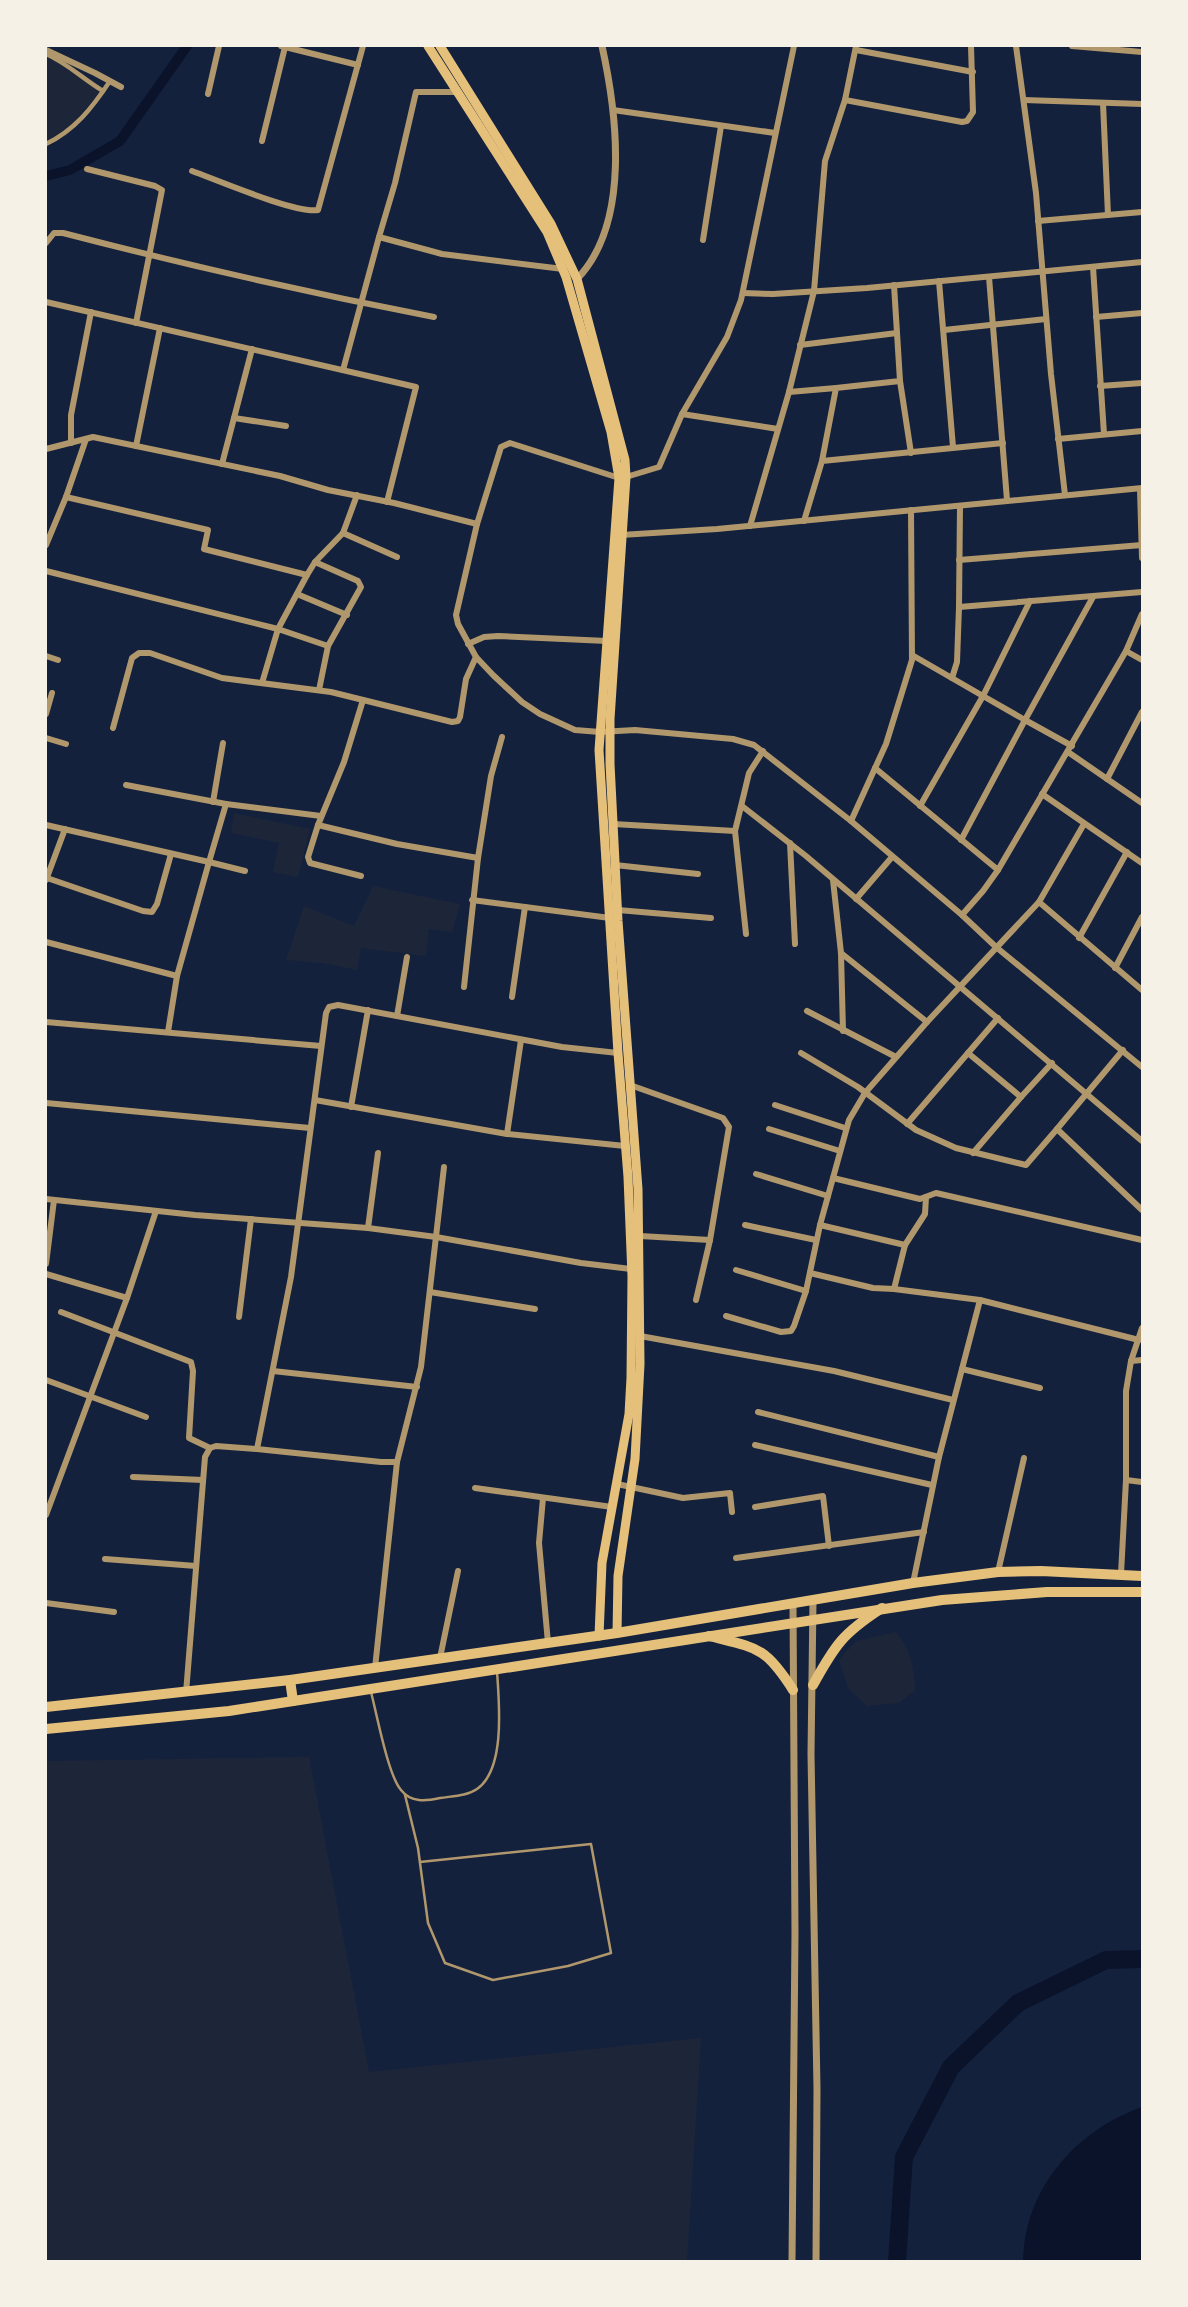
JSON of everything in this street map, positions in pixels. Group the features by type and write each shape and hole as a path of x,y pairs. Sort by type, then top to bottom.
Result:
{"main road":[{"path":"428,46 547,232 563,270 623,477"},
{"path":"440,46 551,224 577,279 625,460 605,732 600,762 631,1269 629,1414 601,1563 599,1636"},
{"path":"617,1633 619,1564 632,1487 638,1425 640,1336 640,1236 636,1146 605,732 607,641 620,535"},
{"path":"46,1707 186,1693 375,1668 599,1636 912,1583 998,1572 1041,1571 1143,1576"},
{"path":"46,1729 229,1711 882,1608 993,1595 1143,1592"},
{"path":"813,1685 833,1649 855,1626 882,1608"},
{"path":"709,1636 764,1652 779,1667 793,1690"},
{"path":"290,1680 293,1701"}],"street":[{"path":"208,94 219,46"},
{"path":"262,141 283,46 299,47 358,65"},
{"path":"192,171 259,197 318,210 363,46"},
{"path":"577,279 593,258 609,212 616,156 613,110 602,46"},
{"path":"794,46 743,293 727,337 682,414 659,467 655,471 623,477 505,443 501,447 477,524 456,615 457,624 476,657 512,693 540,714 575,730 635,730 733,740 754,745 850,821 996,947 1143,1067"},
{"path":"845,100 967,121 973,112 971,46"},
{"path":"1016,46 1038,221 1065,495"},
{"path":"1072,46 1143,52"},
{"path":"750,526 789,392 814,291 824,169 845,100 856,48 973,72"},
{"path":"46,52 121,87"},
{"path":"46,52 103,91"},
{"path":"46,145 84,117 110,81"},
{"path":"342,370 395,183 416,92 458,92"},
{"path":"1024,100 1143,104"},
{"path":"1103,103 1108,215"},
{"path":"613,110 775,133"},
{"path":"703,240 721,125"},
{"path":"87,169 162,190 136,323"},
{"path":"1038,221 1143,212"},
{"path":"46,243 54,233 63,233 150,256 434,317"},
{"path":"379,237 442,254 563,270"},
{"path":"743,293 773,294 894,285 1143,262"},
{"path":"1093,267 1104,435"},
{"path":"989,277 1007,500"},
{"path":"939,281 953,447"},
{"path":"894,285 900,381 911,453"},
{"path":"46,302 416,387 387,502"},
{"path":"71,443 71,415 90,312"},
{"path":"1096,317 1143,313"},
{"path":"944,330 1046,319"},
{"path":"136,446 160,328"},
{"path":"800,345 897,333"},
{"path":"222,464 252,349"},
{"path":"789,392 900,381"},
{"path":"1100,386 1143,383"},
{"path":"804,521 822,461 836,388"},
{"path":"682,414 778,429"},
{"path":"234,418 286,426"},
{"path":"1058,439 1143,431"},
{"path":"46,449 93,438 222,464 477,524"},
{"path":"46,545 86,439"},
{"path":"822,461 1003,443"},
{"path":"620,535 750,526 1141,488 1143,558"},
{"path":"262,683 278,629 315,562 343,533 356,495"},
{"path":"66,497 208,530 204,549 307,575"},
{"path":"952,678 957,662 960,506"},
{"path":"850,821 886,744 912,655 911,510"},
{"path":"343,533 397,557"},
{"path":"959,560 1142,545"},
{"path":"315,562 360,583 347,615 328,646 319,690"},
{"path":"46,571 278,629 328,646"},
{"path":"959,607 1143,592"},
{"path":"297,594 347,615"},
{"path":"961,840 1093,597"},
{"path":"920,806 983,696 1030,601"},
{"path":"962,915 998,870 1126,651 1143,614"},
{"path":"468,644 484,637 498,636 607,641"},
{"path":"1126,651 1143,660"},
{"path":"113,728 132,658 139,653 150,653 210,675 319,690 455,722 460,717 468,673 476,657"},
{"path":"912,655 1025,720 1070,749 1107,779 1143,803"},
{"path":"46,656 58,660"},
{"path":"46,714 52,693"},
{"path":"361,876 310,863 308,857 321,816 344,762 363,700"},
{"path":"1107,779 1143,712"},
{"path":"464,987 478,859 491,776 502,737"},
{"path":"46,738 66,744"},
{"path":"213,802 223,743"},
{"path":"746,933 735,831 749,773 763,751"},
{"path":"875,768 998,870"},
{"path":"126,785 213,802 321,816"},
{"path":"1042,794 1143,863"},
{"path":"168,1032 177,976 226,804"},
{"path":"742,806 790,843 1143,1141"},
{"path":"613,824 735,831"},
{"path":"726,1316 780,1332 786,1332 794,1326 806,1291 816,1240 845,1128 865,1093 1039,902 1084,824"},
{"path":"46,825 246,871"},
{"path":"318,825 397,844 478,859"},
{"path":"65,829 46,880 143,911 152,912 157,904 171,854"},
{"path":"790,843 795,944"},
{"path":"1079,938 1127,852"},
{"path":"856,899 892,857"},
{"path":"615,865 698,874"},
{"path":"833,880 841,953 843,1031"},
{"path":"472,900 610,918"},
{"path":"1039,902 1143,990"},
{"path":"512,997 525,907"},
{"path":"618,910 711,918"},
{"path":"1115,968 1143,917"},
{"path":"46,942 177,976"},
{"path":"841,953 927,1022"},
{"path":"397,1016 407,957"},
{"path":"257,1449 285,1311 321,1046 329,1007 338,1005 521,1040 618,1053"},
{"path":"351,1107 368,1010"},
{"path":"807,1011 897,1057"},
{"path":"907,1124 998,1018"},
{"path":"46,1022 321,1046"},
{"path":"507,1134 521,1040"},
{"path":"801,1053 865,1093 907,1124 936,1140 973,1153 1026,1165 1123,1050"},
{"path":"968,1053 1021,1097"},
{"path":"973,1153 1052,1063"},
{"path":"630,1085 723,1118 730,1132 696,1300"},
{"path":"315,1100 507,1134 625,1146"},
{"path":"46,1103 310,1128"},
{"path":"775,1105 845,1128"},
{"path":"769,1129 840,1151"},
{"path":"1057,1129 1143,1210"},
{"path":"368,1228 378,1153"},
{"path":"375,1668 397,1462 417,1387 443,1167"},
{"path":"756,1174 828,1196"},
{"path":"833,1178 920,1199 936,1193 1143,1240"},
{"path":"894,1289 905,1245 925,1214 926,1197"},
{"path":"46,1199 368,1228 631,1269"},
{"path":"46,1264 54,1200"},
{"path":"46,1515 127,1298 156,1211"},
{"path":"239,1317 251,1219"},
{"path":"745,1225 816,1240"},
{"path":"820,1225 905,1245"},
{"path":"640,1236 710,1240"},
{"path":"736,1270 806,1291"},
{"path":"810,1273 873,1288 979,1300 1139,1340"},
{"path":"46,1274 127,1298"},
{"path":"430,1292 535,1309"},
{"path":"912,1583 932,1485 979,1300"},
{"path":"61,1312 191,1363 193,1371 189,1438 210,1448 257,1449 397,1462"},
{"path":"1121,1574 1126,1480 1126,1391 1131,1361 1143,1328"},
{"path":"640,1336 834,1371 953,1400"},
{"path":"1131,1361 1143,1360"},
{"path":"962,1368 1040,1388"},
{"path":"273,1371 417,1387"},
{"path":"46,1380 146,1417"},
{"path":"758,1412 939,1457"},
{"path":"755,1444 932,1485"},
{"path":"186,1693 202,1480 205,1457 210,1448"},
{"path":"998,1572 1024,1458"},
{"path":"133,1477 202,1480"},
{"path":"1126,1480 1143,1482"},
{"path":"617,1484 683,1498 730,1493 732,1512"},
{"path":"475,1488 612,1507"},
{"path":"755,1507 823,1496 829,1546"},
{"path":"543,1498 539,1543 548,1643"},
{"path":"736,1558 924,1532"},
{"path":"105,1559 196,1566"},
{"path":"440,1658 458,1571"},
{"path":"813,1601 811,1754 817,2089 816,2262"},
{"path":"46,1603 114,1612"},
{"path":"792,2262 793,1604"}],"lane":[{"path":"405,1795 414,1800 426,1801 469,1794 485,1782 492,1770 498,1737 497,1669"},
{"path":"370,1689 394,1779 405,1795 420,1862 428,1923 444,1963 493,1980 568,1966 611,1953 591,1843 420,1862"}],"shaded area":[{"path":"46,57 101,91 71,126 46,142"},
{"path":"234,813 310,829 298,877 273,872 279,843 231,833"},
{"path":"373,886 460,904 452,932 429,929 426,956 361,948 357,970 323,963 286,960 304,906 354,926"},
{"path":"896,1632 911,1660 915,1690 899,1703 867,1706 848,1688 839,1660 856,1641"},
{"path":"309,1757 369,2072 701,2038 687,2261 46,2261 46,1761"},
{"path":"1142,2107 1142,2261 1023,2261 1033,2210 1058,2166 1096,2131 1118,2117"}],"waterway":[{"path":"46,176 70,170 120,141 187,46"},
{"path":"897,2262 904,2157 951,2067 1018,2003 1106,1960 1142,1959"}]}
